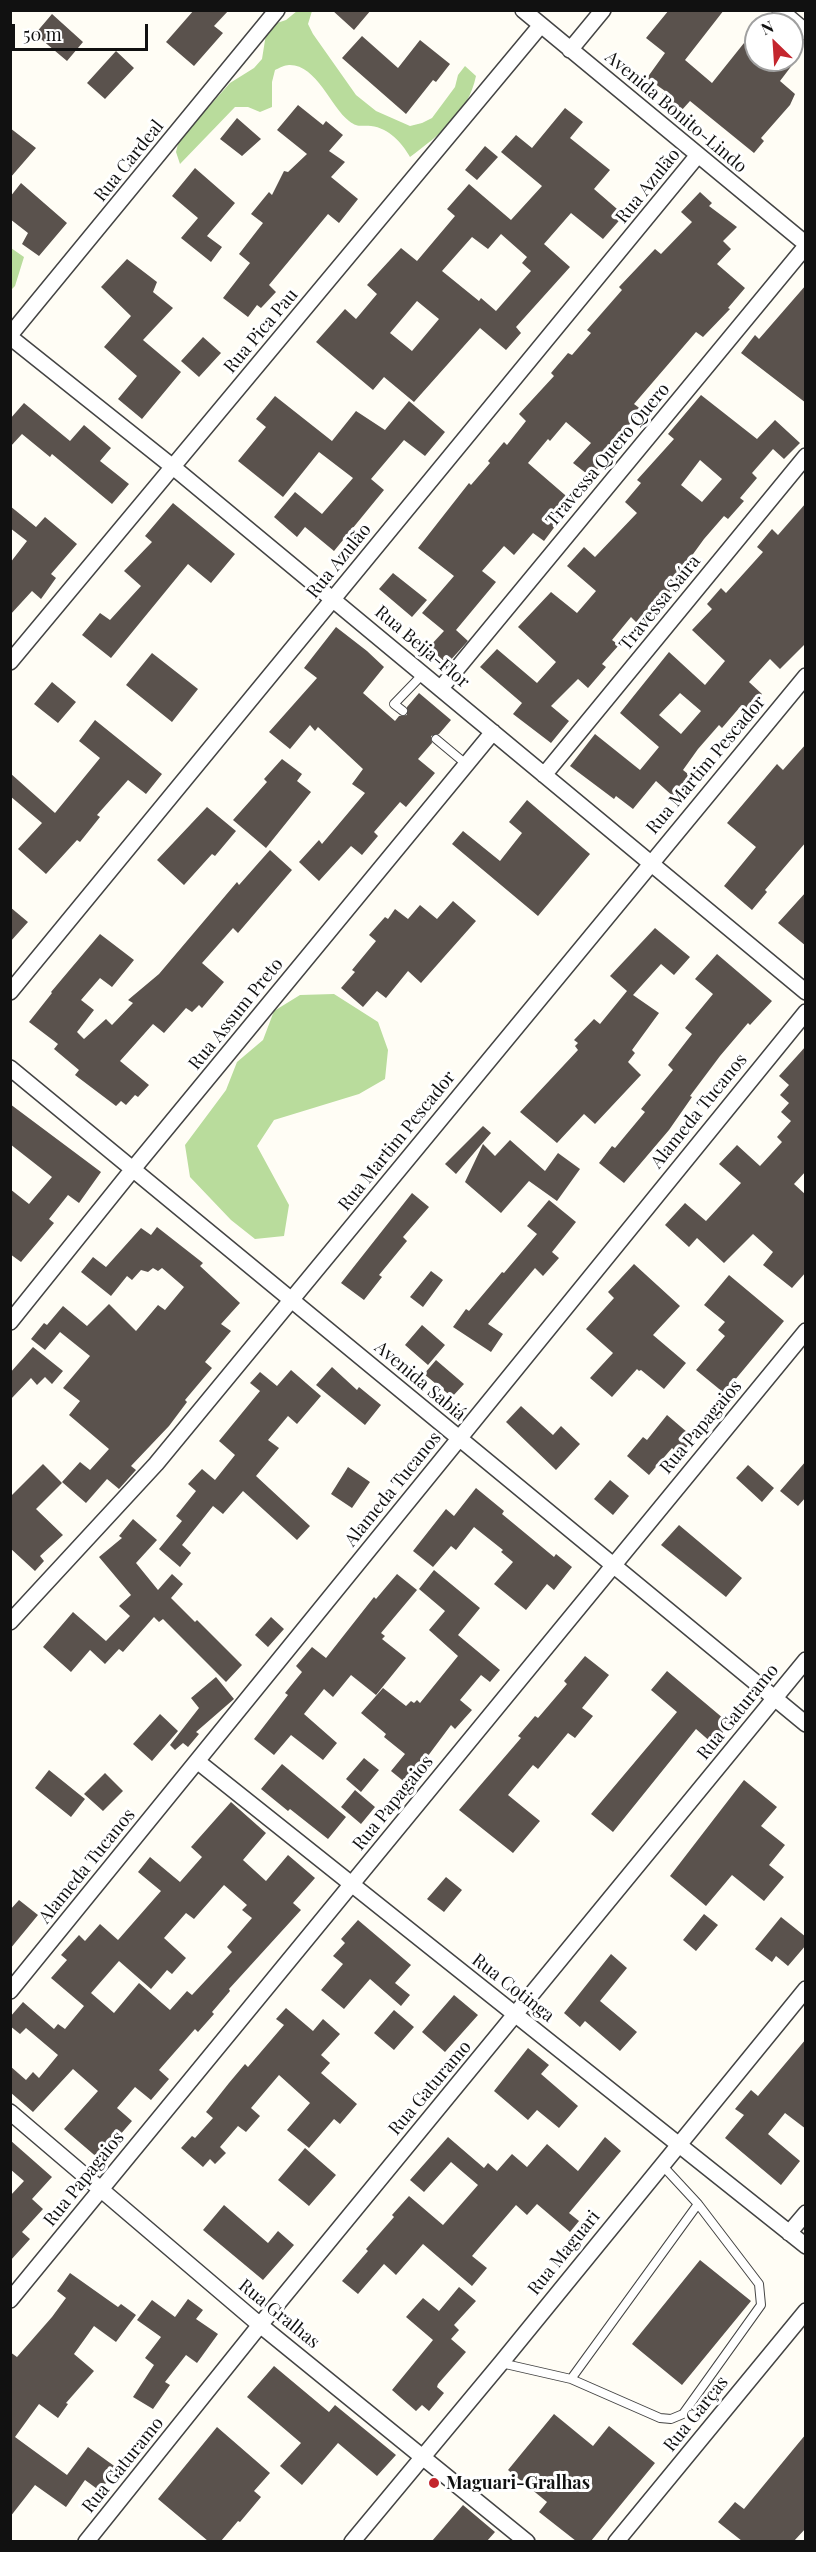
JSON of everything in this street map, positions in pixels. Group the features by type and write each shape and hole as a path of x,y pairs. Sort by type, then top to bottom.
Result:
{"street":[{"name":"Rua Cardeal","path":"10,336 277,10"},
{"name":"Avenida Bonito-Lindo","path":"523,10 806,245"},
{"path":"570,50 603,10"},
{"path":"780,10 806,32"},
{"name":"Rua Pica Pau","path":"10,662 541,26"},
{"name":"Rua Azulão","path":"10,992 698,156"},
{"name":"Travessa Quero Quero","path":"441,688 806,245"},
{"name":"Rua Beija-Flor","path":"10,336 173,467 806,992"},
{"name":"Travessa Saíra","path":"544,775 806,456"},
{"name":"Rua Martim Pescador","path":"10,1622 156,1464 806,676"},
{"name":"Rua Assum Preto","path":"10,1322 493,732"},
{"name":"Alameda Tucanos","path":"10,1991 806,1012"},
{"name":"Avenida Sabiá","path":"10,1068 806,1724"},
{"name":"Rua Papagaios","path":"10,2300 806,1331"},
{"name":"Rua Gaturamo","path":"86,2541 260,2325 806,1660"},
{"name":"Rua Cotinga","path":"197,1761 351,1886 806,2246"},
{"name":"Rua Maguari","path":"352,2541 501,2363 806,1989"},
{"name":"Rua Gralhas","path":"10,2112 260,2325 527,2541"},
{"path":"789,2233 806,2213"},
{"name":"Rua Garças","path":"616,2541 806,2311"}],"lane":[{"path":"403,711 394,704 423,674"},
{"path":"436,738 466,764"},
{"path":"501,2363 571,2379 660,2418 671,2419 683,2414 761,2305 762,2296 759,2284 698,2204 662,2164"},
{"path":"571,2379 698,2204"}],"green space":[{"path":"297,11 312,11 308,24 313,34 356,95 376,111 410,126 432,118 455,87 458,75 465,66 476,76 466,102 442,132 410,157 399,142 384,130 378,127 357,125 349,121 307,71 289,65 275,70 272,82 272,107 260,112 248,107 235,107 180,164 176,152 179,140 230,83 254,68 262,59 266,34 274,24 286,20"},
{"path":"11,248 24,257 15,286 11,290"},
{"path":"334,994 378,1022 388,1050 385,1079 359,1094 274,1120 257,1146 289,1205 284,1236 255,1239 231,1220 190,1177 185,1145 226,1090 237,1062 263,1040 274,1011 300,995"}],"building":[{"path":"194,10 229,10 214,26 223,33 194,66 166,42"},
{"path":"332,10 371,10 354,30"},
{"path":"669,10 724,10 685,60 712,83 744,43 744,72 787,72 780,81 795,94 790,105 761,138 764,141 754,153 690,101 681,111 662,94 665,91 647,78 665,53 646,38"},
{"path":"52,14 83,42 67,61 35,34"},
{"path":"362,36 398,68 420,40 450,64 436,82 433,80 406,114 342,58"},
{"path":"116,51 134,68 105,99 87,83"},
{"path":"298,105 323,125 326,121 343,135 329,151 345,162 331,177 358,199 339,223 328,214 269,285 276,292 261,308 257,305 248,317 223,298 250,263 239,254 263,223 251,214 269,192 272,195 284,171 288,172 307,154 277,130"},
{"path":"565,108 583,122 570,138 610,170 594,189 624,215 603,239 571,213 544,244 570,267 516,327 521,333 506,350 480,328 414,402 384,377 373,390 316,342 345,309 356,319 377,294 367,285 401,248 417,261 455,216 447,209 469,184 511,220 542,186 501,152 516,135 532,148","holes":["501,234 527,257 522,263 531,271 496,311 481,298 479,301 442,271 472,237 488,249","417,301 439,319 412,351 390,333"]},
{"path":"237,118 261,139 242,156 220,139"},
{"path":"10,128 36,148 10,178"},
{"path":"485,146 498,157 477,180 465,170"},
{"path":"195,168 235,203 207,236 222,247 211,262 181,238 198,218 172,196"},
{"path":"21,183 67,223 39,256 22,244 28,233 10,219 10,197"},
{"path":"700,192 712,203 709,206 737,227 723,241 731,249 717,264 745,288 728,308 730,309 703,337 696,332 634,404 642,410 598,461 602,464 591,477 573,463 591,443 566,422 528,463 572,501 554,523 556,525 544,541 533,533 514,555 504,546 482,571 496,582 456,630 468,641 447,664 429,647 444,631 422,613 454,576 418,548 469,483 471,485 504,442 507,445 526,421 519,414 554,376 551,373 568,353 572,355 591,333 587,330 622,290 619,287 655,249 661,254 692,222 681,212"},
{"path":"127,259 157,282 153,292 173,308 143,340 181,372 142,419 118,399 137,376 104,347 131,316 101,287"},
{"path":"806,285 806,403 741,353 755,335 759,339"},
{"path":"203,337 221,353 199,377 181,361"},
{"path":"701,395 757,439 775,420 800,443 784,459 773,449 752,473 757,478 740,498 744,501 728,519 724,516 704,539 688,561 691,563 671,585 674,587 640,626 631,617 612,640 619,645 602,664 606,667 588,688 578,679 551,706 569,721 551,743 513,714 522,703 480,667 497,649 537,683 556,662 518,627 551,592 577,613 596,591 567,566 584,547 595,557 637,513 625,502 641,483 637,480 674,439 668,434","holes":["700,460 722,479 702,502 681,485"]},
{"path":"275,396 332,441 356,411 385,430 409,401 445,432 425,456 404,440 371,479 384,490 334,551 305,527 297,537 274,517 295,492 322,514 353,478 319,452 283,497 238,461 266,427 256,419"},
{"path":"24,403 70,441 84,425 111,448 100,461 129,484 112,504 52,454 50,457 22,434 10,447 10,419"},
{"path":"173,503 235,554 211,583 188,564 111,658 82,635 100,613 110,620 141,586 124,571 152,542 145,536"},
{"path":"806,503 806,643 780,669 770,659 749,682 762,694 746,712 740,707 722,728 719,725 698,749 683,770 693,778 675,798 656,781 633,809 616,796 614,799 570,766 595,734 640,770 659,747 620,713 669,652 705,685 725,661 692,630 712,609 707,604 721,588 726,593 763,552 757,547 772,529 778,535","holes":["680,693 701,711 681,734 659,715"]},
{"path":"10,506 36,527 45,517 77,544 51,574 56,578 41,599 32,591 10,615 10,563 27,541 10,528"},
{"path":"393,573 427,600 412,617 379,589"},
{"path":"336,627 384,667 363,693 395,721 399,716 407,715 407,707 419,693 451,720 439,734 431,736 432,743 418,759 435,773 406,807 400,802 374,832 378,836 362,855 351,846 319,881 299,862 319,840 322,844 365,793 352,784 363,769 318,727 315,731 310,725 290,749 269,732 317,678 304,668"},
{"path":"152,653 198,689 172,722 126,685"},
{"path":"52,682 76,702 58,723 34,704"},
{"path":"95,720 162,774 146,794 128,780 97,815 100,817 80,842 77,840 46,874 18,849 42,823 10,796 10,773 55,813 100,758 79,741"},
{"path":"806,744 806,842 765,890 767,892 752,910 724,886 756,847 727,823 777,764 783,770"},
{"path":"282,759 302,774 297,781 311,792 266,848 233,820 267,782 264,779"},
{"path":"527,800 590,854 538,916 452,844 463,831 500,861 522,833 509,822"},
{"path":"207,807 236,831 215,856 212,854 184,885 157,860"},
{"path":"270,850 292,870 238,933 233,928 202,963 224,982 202,1008 199,1005 192,1012 186,1008 164,1033 153,1024 120,1061 149,1085 138,1097 135,1095 126,1105 121,1101 116,1106 75,1075 79,1070 54,1049 58,1044 29,1022 100,934 134,960 112,987 100,978 81,1000 94,1010 77,1032 84,1039 106,1019 112,1025 133,1003 128,1000 159,974 237,882 239,885"},
{"path":"806,892 806,946 778,923"},
{"path":"453,901 476,921 421,983 408,971 386,998 377,991 363,1007 341,988 355,972 352,970 376,941 369,935 385,917 388,919 395,909 408,919 420,905 437,919"},
{"path":"10,907 28,922 10,942"},
{"path":"655,928 690,957 674,975 661,964 633,995 659,1013 632,1050 635,1053 628,1062 641,1075 595,1124 584,1114 557,1143 520,1112 578,1050 575,1046 578,1043 574,1040 594,1019 600,1024 627,991 610,976"},
{"path":"717,954 772,1001 750,1025 748,1023 720,1056 690,1096 692,1097 669,1130 624,1183 599,1163 612,1146 615,1148 645,1112 641,1109 673,1070 668,1065 692,1034 685,1028 713,994 695,979"},
{"path":"806,1046 806,1171 794,1184 806,1195 806,1272 792,1288 763,1265 773,1252 753,1234 724,1263 697,1238 689,1247 665,1225 685,1203 706,1221 741,1183 719,1164 737,1145 760,1166 782,1142 777,1137 791,1121 781,1112 789,1103 780,1095 789,1085 779,1076"},
{"path":"10,1104 101,1172 79,1203 68,1195 49,1219 54,1223 21,1262 10,1254 10,1189 29,1204 52,1177 10,1144"},
{"path":"483,1126 491,1133 456,1174 445,1164"},
{"path":"510,1140 545,1171 558,1153 580,1169 557,1201 529,1181 501,1213 465,1182 483,1144 495,1156"},
{"path":"412,1193 429,1207 403,1237 407,1241 379,1275 382,1277 364,1300 341,1283"},
{"path":"549,1200 576,1222 552,1252 559,1258 543,1276 535,1268 488,1324 503,1334 491,1352 453,1327 466,1309 469,1311 537,1234 527,1226"},
{"path":"157,1227 203,1263 200,1266 240,1303 221,1324 231,1331 205,1362 212,1368 185,1400 187,1402 169,1426 131,1466 136,1470 119,1489 107,1479 86,1503 62,1482 80,1462 90,1470 109,1449 69,1415 80,1401 63,1388 90,1356 60,1332 45,1350 31,1339 44,1323 47,1325 63,1306 87,1326 109,1304 136,1331 158,1305 165,1310 184,1287 162,1268 158,1271 153,1268 148,1272 141,1270 132,1280 127,1276 111,1296 81,1272 93,1257 106,1267 141,1228 151,1235"},
{"path":"634,1264 680,1306 653,1335 686,1363 664,1389 637,1369 612,1397 590,1378 613,1353 586,1329 614,1298 608,1292"},
{"path":"431,1271 443,1280 423,1307 410,1297"},
{"path":"729,1275 784,1321 724,1393 696,1370 725,1336 718,1330 725,1322 704,1305"},
{"path":"422,1325 445,1345 428,1365 405,1345"},
{"path":"33,1347 63,1371 52,1384 45,1377 37,1385 31,1378 10,1400 10,1373"},
{"path":"436,1360 464,1384 452,1397 424,1374"},
{"path":"332,1367 357,1390 359,1387 381,1405 365,1425 316,1385"},
{"path":"291,1370 321,1396 297,1424 288,1416 268,1440 279,1448 256,1476 310,1526 297,1540 243,1491 223,1514 213,1506 182,1545 191,1553 180,1567 159,1549 182,1521 176,1516 196,1491 188,1484 202,1469 215,1480 235,1455 219,1441 260,1391 250,1383 260,1372 277,1386"},
{"path":"521,1406 553,1435 561,1426 580,1444 556,1470 506,1422"},
{"path":"667,1415 694,1438 680,1455 672,1448 649,1475 627,1456 643,1437 647,1440"},
{"path":"806,1461 806,1497 798,1506 780,1491"},
{"path":"43,1464 62,1483 36,1509 63,1535 40,1556 44,1561 35,1571 10,1548 10,1497"},
{"path":"748,1465 774,1488 762,1502 736,1478"},
{"path":"348,1467 370,1482 352,1508 331,1494"},
{"path":"610,1480 629,1496 613,1515 594,1499"},
{"path":"476,1488 504,1511 502,1514 554,1557 556,1554 572,1567 554,1590 547,1584 526,1610 494,1584 513,1562 501,1552 503,1550 474,1527 456,1550 451,1546 433,1567 413,1551 446,1509 454,1516"},
{"path":"133,1519 157,1540 136,1563 158,1590 172,1574 183,1584 171,1598 195,1622 197,1620 242,1665 226,1682 163,1619 159,1622 154,1617 123,1652 119,1649 105,1664 90,1650 71,1672 43,1647 73,1612 106,1641 130,1616 119,1606 131,1595 99,1557 122,1538 119,1536"},
{"path":"679,1525 742,1578 726,1597 661,1545"},
{"path":"434,1570 480,1608 458,1635 500,1670 490,1682 481,1675 460,1700 472,1710 455,1729 451,1725 407,1784 391,1771 405,1754 384,1737 386,1734 361,1713 383,1688 406,1706 411,1701 414,1703 417,1700 420,1703 458,1656 429,1630 445,1611 419,1589"},
{"path":"397,1574 417,1590 381,1633 385,1636 382,1639 406,1658 376,1695 351,1675 333,1697 324,1689 304,1714 337,1743 323,1760 291,1735 274,1755 254,1739 288,1695 285,1693 302,1672 296,1666 312,1647 326,1658 374,1597 376,1599"},
{"path":"271,1617 284,1629 268,1647 255,1635"},
{"path":"585,1656 609,1675 582,1708 593,1716 575,1738 568,1733 538,1769 533,1765 508,1795 540,1821 513,1853 459,1810 521,1738 518,1736 535,1716 538,1718 567,1684 564,1681"},
{"path":"667,1671 730,1724 713,1744 696,1729 613,1832 591,1814 677,1712 651,1690"},
{"path":"216,1677 234,1699 196,1732 199,1734 188,1747 183,1743 175,1750 170,1745 199,1708 191,1698"},
{"path":"160,1714 178,1731 152,1761 133,1744"},
{"path":"364,1758 379,1770 361,1792 346,1779"},
{"path":"282,1764 346,1817 328,1839 261,1789"},
{"path":"49,1770 85,1799 71,1817 35,1788"},
{"path":"105,1773 123,1791 103,1811 84,1794"},
{"path":"744,1780 777,1807 761,1826 785,1845 769,1865 784,1877 764,1901 732,1875 706,1906 670,1876"},
{"path":"355,1790 375,1807 361,1824 341,1807"},
{"path":"231,1802 266,1833 243,1860 266,1881 288,1855 315,1878 293,1903 301,1910 229,1989 230,1991 212,2012 214,2014 198,2032 195,2029 159,2070 169,2079 151,2100 135,2087 117,2108 132,2121 99,2159 64,2129 98,2091 73,2069 33,2112 10,2092 10,2066 26,2080 33,2072 39,2078 58,2055 26,2028 20,2034 10,2026 10,2017 23,2002 54,2029 58,2024 65,2029 84,2006 51,1978 67,1960 61,1955 79,1935 85,1941 100,1924 118,1940 161,1891 138,1872 150,1857 180,1882 202,1857 191,1847","holes":["224,1885 247,1905 242,1910 252,1918 227,1947 232,1952 192,1995 187,1991 170,2010 139,1983 114,2013 91,1993 119,1961 151,1989 167,1970 172,1974 186,1958 164,1938 186,1913 194,1919"]},
{"path":"446,1877 462,1890 444,1912 427,1899"},
{"path":"19,1900 38,1915 10,1949 10,1910"},
{"path":"704,1914 718,1925 696,1951 683,1940"},
{"path":"781,1917 806,1937 806,1945 788,1966 776,1956 772,1962 755,1949"},
{"path":"358,1920 411,1965 395,1983 410,1995 401,2006 370,1979 344,2009 321,1990 343,1964 333,1956 345,1943 341,1939"},
{"path":"611,1954 627,1968 600,2001 637,2032 620,2051 585,2021 580,2027 564,2013"},
{"path":"454,1995 478,2015 445,2052 422,2032"},
{"path":"286,2008 313,2031 323,2019 340,2034 321,2055 330,2063 321,2073 357,2104 340,2124 334,2119 309,2148 287,2130 310,2103 279,2075 251,2108 260,2116 246,2132 238,2126 220,2147 226,2153 215,2164 210,2159 203,2167 181,2148 192,2136 195,2138 213,2118 206,2112 245,2064 248,2067 284,2025 276,2019"},
{"path":"394,2010 414,2027 394,2050 374,2033"},
{"path":"806,2039 806,2129 785,2113 768,2134 800,2161 781,2185 725,2138 744,2115 735,2109 751,2090 758,2096"},
{"path":"528,2048 549,2065 541,2074 578,2106 559,2128 537,2110 528,2120 494,2091"},
{"path":"448,2137 484,2168 488,2163 497,2171 512,2154 527,2167 547,2144 578,2171 605,2137 621,2151 569,2213 579,2221 570,2232 537,2204 527,2215 516,2205 472,2256 487,2268 472,2286 423,2244 396,2275 384,2264 358,2294 342,2281 368,2251 366,2249 409,2196 443,2225 478,2185 451,2162 424,2192 410,2180"},
{"path":"10,2140 52,2177 32,2199 43,2209 22,2232 30,2239 10,2261 10,2196 24,2181 10,2169"},
{"path":"305,2148 336,2175 309,2206 278,2180"},
{"path":"224,2205 268,2243 278,2231 294,2245 263,2280 203,2230"},
{"path":"700,2260 751,2301 682,2385 632,2344"},
{"path":"70,2273 118,2307 121,2304 136,2315 116,2342 94,2326 74,2354 94,2371 66,2403 68,2404 58,2418 39,2404 15,2437 67,2475 88,2447 117,2468 100,2491 85,2480 66,2507 35,2485 10,2517 10,2352 17,2357 52,2317 66,2298 57,2291"},
{"path":"459,2287 476,2301 454,2325 459,2330 451,2339 466,2352 438,2384 437,2387 444,2393 429,2411 422,2405 416,2411 392,2390 433,2340 406,2317 423,2298 439,2311"},
{"path":"188,2299 203,2310 196,2319 218,2334 197,2363 186,2355 165,2382 170,2385 153,2409 133,2397 154,2365 145,2358 161,2337 137,2320 152,2300 175,2317"},
{"path":"274,2366 329,2412 335,2405 396,2455 377,2476 338,2443 302,2485 280,2466 301,2443 247,2397"},
{"path":"554,2414 593,2446 609,2426 655,2463 591,2541 576,2541 539,2512 547,2502 508,2470"},
{"path":"217,2427 270,2473 254,2491 261,2497 240,2522 238,2521 221,2541 208,2541 158,2499"},
{"path":"806,2434 806,2528 794,2541 742,2541 718,2522 735,2502 744,2509"},
{"path":"463,2505 495,2532 487,2541 432,2541"}],"place":[{"name":"Maguari-Gralhas","path":"434,2483"}]}
